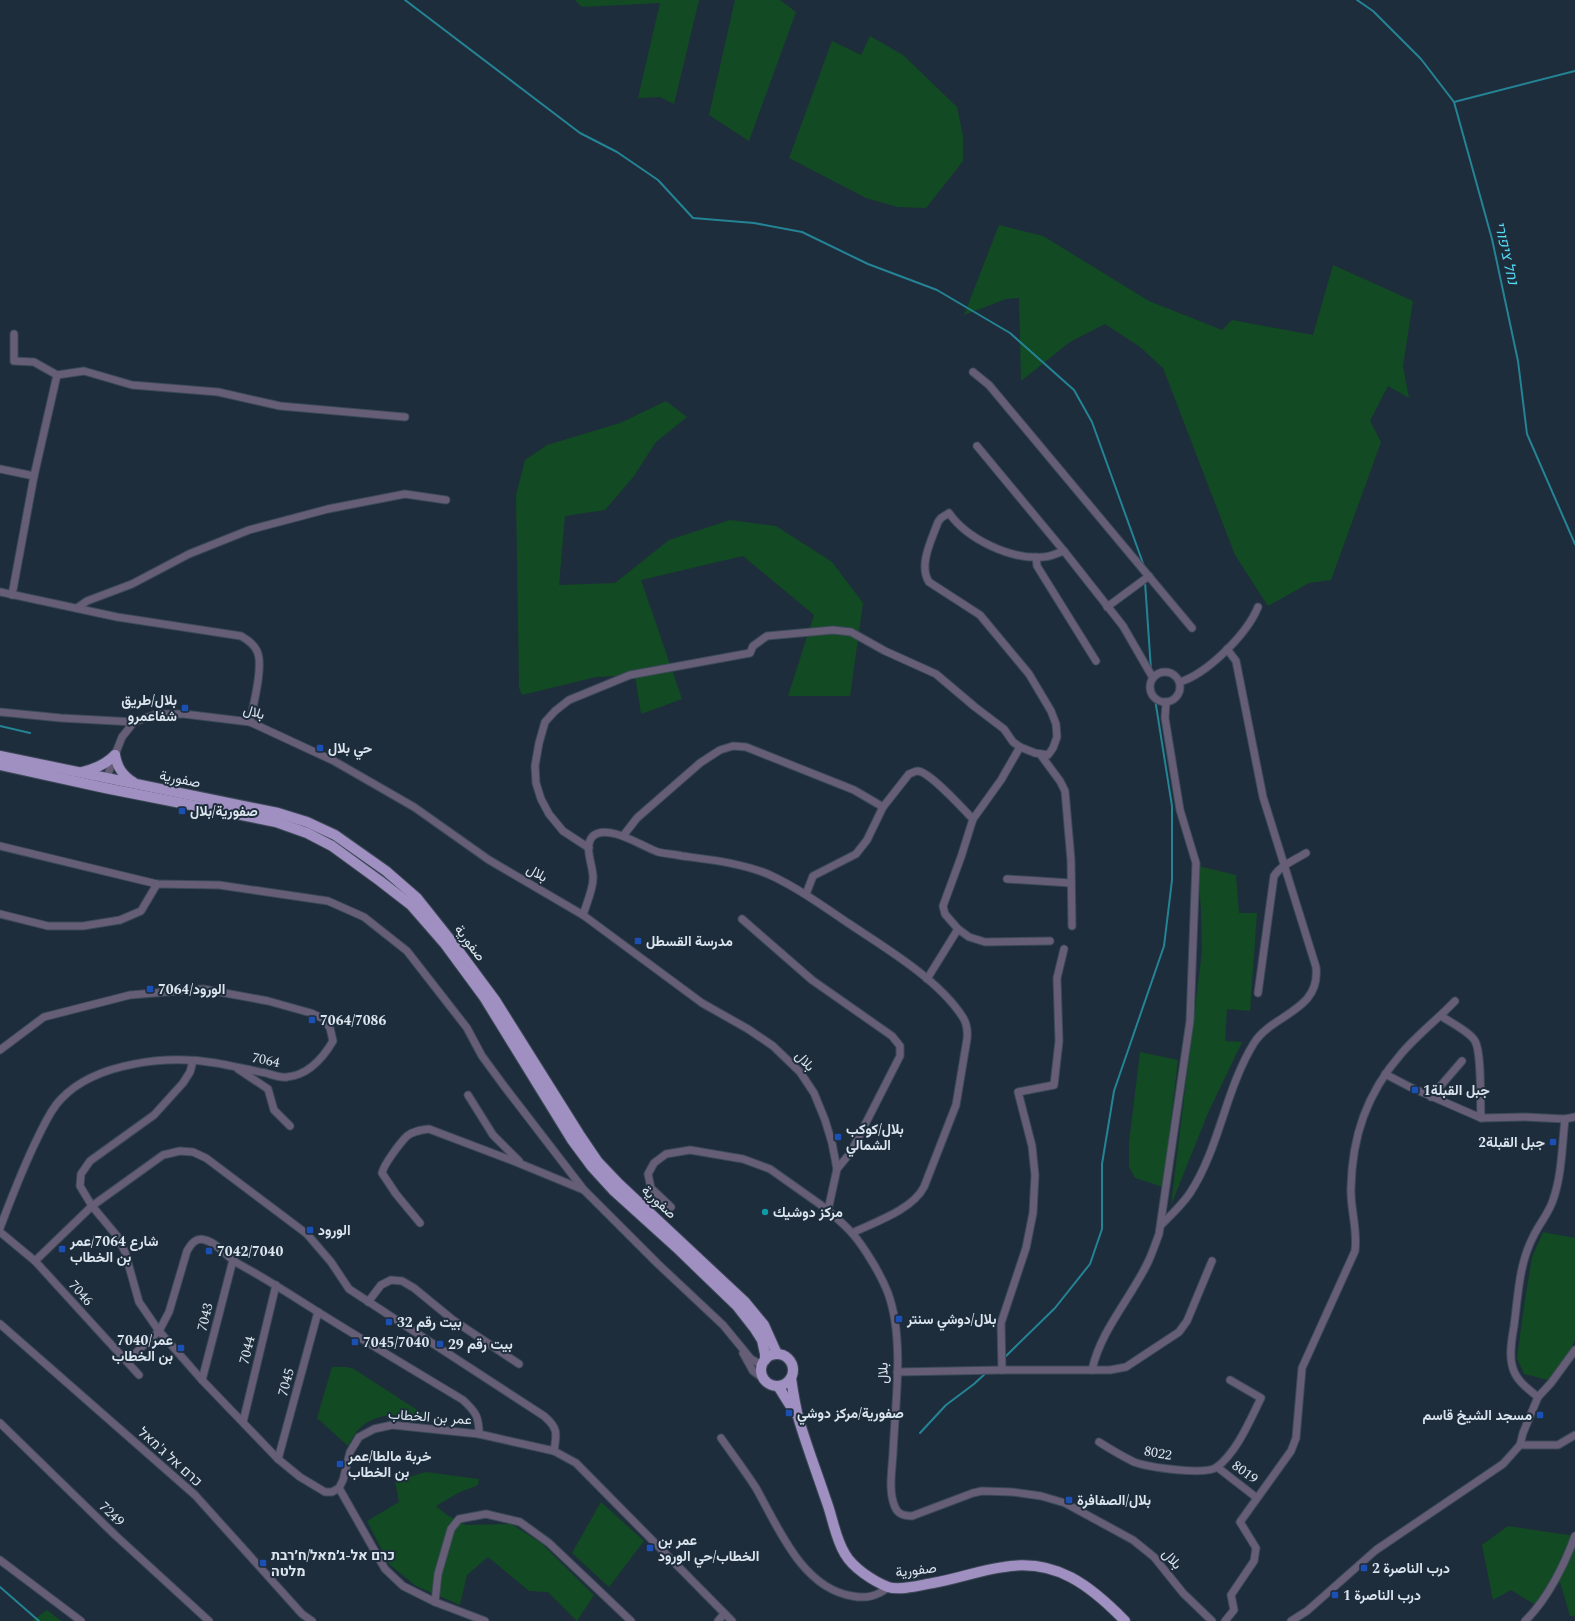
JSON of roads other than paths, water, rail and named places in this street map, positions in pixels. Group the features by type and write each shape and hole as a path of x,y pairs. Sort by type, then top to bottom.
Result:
{"main road":[{"path":"79,772 100,766 115,755"},
{"path":"115,755 116,763 122,773 137,784"},
{"name":"صفورية","path":"0,756 79,772 106,783 137,784 278,813 307,822 335,835 392,875 417,898 495,1000 598,1162 619,1184 745,1302 764,1325 777,1354"},
{"name":"صفورية","path":"0,765 106,783 276,822 307,833 332,846 411,905 445,944 484,997 572,1140 592,1167 613,1190 676,1247 737,1306 762,1340 765,1354 764,1362"},
{"path":"777,1354 788,1358 791,1362 793,1373 788,1382 778,1386 772,1385 764,1379 761,1369 764,1362 773,1355 777,1354"},
{"name":"صفورية","path":"791,1378 798,1418 827,1502 835,1532 845,1555 858,1568 889,1587 910,1587 962,1577 1004,1566 1028,1566 1055,1570 1068,1575 1108,1603 1126,1621"},
{"name":"صفورية","path":"778,1386 798,1418"}],"street":[{"path":"14,334 14,360 34,362 57,375 84,371 132,385 218,392 280,406 405,417"},
{"path":"973,372 989,385 1192,628"},
{"path":"12,595 34,476 57,375"},
{"path":"977,446 1064,551 1123,626 1153,678"},
{"path":"0,469 34,476"},
{"path":"77,608 87,601 132,584 189,554 249,530 328,509 405,494 446,500"},
{"path":"589,848 564,831 549,814 541,799 536,783 535,766 545,722 555,711 569,700 630,675 750,654 753,646 768,636 833,630 851,632 885,651 936,674 1004,729 1020,747 1035,754 1048,755 1053,748 1056,737 1056,724 1051,711 1029,674 980,615 929,582 925,577 925,562 938,522 949,513 962,529 1008,553 1024,556 1044,557 1064,551"},
{"path":"1036,557 1037,566 1096,661"},
{"path":"1107,607 1149,576"},
{"path":"0,592 117,617 241,636 250,641 258,652 259,672 250,722"},
{"path":"1180,682 1189,679 1205,668 1227,649 1254,617 1258,607"},
{"path":"1161,1225 1182,1203 1194,1186 1214,1142 1230,1091 1254,1042 1264,1032 1296,1009 1310,996 1317,976 1316,968 1283,866 1263,797 1236,662 1227,649"},
{"path":"1161,672 1174,674 1180,682 1181,688 1176,698 1166,702 1155,699 1150,689 1153,678 1161,672"},
{"path":"1092,1370 1095,1357 1102,1341 1149,1260 1159,1234 1190,1022 1196,863 1180,810 1165,718 1166,702"},
{"path":"0,712 61,718 134,722"},
{"name":"بلال","path":"134,722 157,714 184,714 250,722 334,761 414,807 489,860 583,915 702,1003 748,1029 773,1046 800,1072 814,1093 825,1120 832,1143 837,1169 828,1210 852,1233 878,1272 888,1294 896,1331 897,1372 891,1490 896,1510 900,1514 912,1516 982,1491 1012,1492 1042,1496 1065,1503 1133,1540 1154,1557 1183,1593 1212,1621"},
{"path":"106,783 122,737 134,722"},
{"path":"623,836 637,818 700,763 720,750 733,746 746,747 847,788 883,807"},
{"path":"1020,747 1001,780 973,819 962,857 943,906 945,914 958,929 969,937 985,942 1050,941"},
{"path":"1040,754 1060,781 1065,791 1071,860 1072,926"},
{"path":"806,894 813,876 856,854 868,840 883,807 909,774 919,771 925,774 943,789 973,819"},
{"path":"583,915 594,878 589,848 589,843 592,837 604,833 623,836 658,852 738,864 770,875 806,894 900,957 949,999 963,1016 968,1028 967,1039 956,1105 920,1194 912,1202 899,1210 852,1233"},
{"path":"0,846 157,884 220,885 328,901 364,917 407,951 467,1028 482,1056 504,1086 584,1190 722,1325 751,1359 764,1362"},
{"path":"1258,992 1274,876 1283,866 1306,854"},
{"path":"1007,879 1071,883"},
{"path":"0,914 48,926 83,926 120,920 142,911 157,884"},
{"path":"742,919 812,980 892,1036 900,1046 900,1056 852,1152 837,1169"},
{"path":"927,979 958,929"},
{"path":"1002,1370 1001,1323 1026,1248 1034,1213 1035,1175 1032,1146 1018,1092 1054,1085 1059,1041 1057,978 1064,949"},
{"name":"7064","path":"0,1050 44,1017 130,995 203,989 268,1001 311,1013 324,1019 330,1028 333,1041 323,1058 302,1073 286,1077 215,1063 193,1061 159,1061 136,1064 110,1070 95,1076 76,1087 61,1099 49,1116 23,1168 0,1228"},
{"path":"1225,1621 1234,1610 1231,1595 1254,1561 1256,1548 1240,1522 1291,1451 1296,1438 1302,1368 1356,1251 1357,1237 1351,1189 1354,1152 1362,1120 1372,1093 1401,1053 1455,1001"},
{"path":"1441,1016 1471,1035 1475,1041 1479,1055 1481,1118"},
{"path":"193,1061 190,1072 183,1083 154,1116 90,1161 81,1174 80,1186 92,1206 117,1236 125,1252 140,1302 159,1331 202,1380 278,1459 316,1488 325,1492 332,1492 338,1488 385,1568 403,1586 435,1602 485,1621"},
{"path":"1431,1097 1462,1061"},
{"path":"237,1068 268,1089 274,1110 290,1126"},
{"path":"1385,1074 1431,1097 1481,1118 1525,1117 1565,1119 1575,1117"},
{"path":"468,1095 493,1135 522,1164"},
{"path":"1538,1397 1524,1386 1516,1375 1512,1365 1511,1350 1522,1268 1533,1237 1546,1217 1558,1185 1565,1119"},
{"path":"420,1223 396,1194 382,1173 384,1166 408,1136 418,1131 429,1129 522,1164 584,1190"},
{"path":"671,1207 651,1188 648,1174 654,1163 666,1154 690,1150 742,1159 770,1169 828,1210"},
{"path":"35,1262 92,1206 163,1155 180,1151 193,1152 206,1158 307,1234 331,1262 349,1289 544,1416 552,1423 557,1433 554,1451"},
{"name":"7046","path":"0,1232 35,1262 139,1375"},
{"path":"127,1361 159,1331 169,1312 186,1251 190,1244 196,1240 208,1240 233,1260 463,1400 474,1410 479,1422 479,1434"},
{"name":"7043","path":"202,1380 233,1260"},
{"path":"897,1372 1110,1370 1126,1367 1179,1332 1187,1321 1212,1261"},
{"path":"368,1302 381,1285 392,1280 402,1281 414,1288 453,1320 519,1364"},
{"name":"7044","path":"243,1422 276,1285"},
{"name":"7045","path":"278,1459 318,1312"},
{"name":"כרם אל ג'מאל","path":"0,1324 194,1495 302,1614 312,1621"},
{"path":"740,1347 753,1371 764,1379"},
{"path":"1291,1621 1307,1611 1376,1550 1503,1464 1520,1445 1523,1433 1538,1397 1551,1384 1575,1350"},
{"path":"1217,1467 1226,1458 1241,1437 1261,1398 1230,1380"},
{"name":"7249","path":"0,1423 115,1535 209,1621"},
{"name":"عمر بن الخطاب","path":"338,1488 343,1480 350,1452 354,1444 359,1436 374,1428 392,1425 479,1434 554,1451 576,1463 732,1621"},
{"path":"1520,1445 1558,1445 1575,1435"},
{"path":"721,1438 755,1487 796,1557 814,1577 830,1590 844,1595 860,1598 880,1594 889,1587"},
{"name":"8022","path":"1099,1442 1134,1462 1149,1466 1190,1471 1211,1470 1217,1467"},
{"name":"8019","path":"1217,1467 1257,1498"},
{"path":"435,1602 438,1574 451,1529 459,1519 486,1514 520,1522 549,1542 631,1621"},
{"path":"1525,1621 1532,1614 1553,1583 1567,1559 1575,1536"},
{"path":"0,1560 82,1621"},
{"path":"718,1621 724,1614"}],"waterway":[{"path":"405,0 580,133 617,152 658,180 693,218 754,223 802,232 868,264 937,290 1010,333 1074,390 1092,422 1144,566"},
{"name":"נחל ציפורי","path":"1357,0 1373,11 1421,59 1454,102 1492,239 1518,361 1527,434 1575,544"},
{"path":"1454,102 1575,71"},
{"path":"1145,582 1151,670"},
{"path":"1006,1356 1055,1308 1090,1264 1102,1229 1102,1164 1114,1091 1164,946 1172,880 1172,806 1152,680"},
{"path":"0,726 30,733"},
{"path":"920,1433 946,1405 987,1372"},
{"path":"0,1587 39,1621"}],"place":[{"name":"بلال/طريق شفاعمرو","path":"185,708"},
{"name":"حي بلال","path":"320,748"},
{"name":"صفورية/بلال","path":"182,811"},
{"name":"مدرسة القسطل","path":"638,941"},
{"name":"الورود/7064","path":"150,989"},
{"name":"7064/7086","path":"312,1020"},
{"name":"جبل القبلة1","path":"1415,1090"},
{"name":"بلال/كوكب الشمالي","path":"838,1137"},
{"name":"جبل القبلة2","path":"1553,1142"},
{"name":"مركز دوشيك","path":"765,1212"},
{"name":"الورود","path":"310,1230"},
{"name":"شارع 7064/عمر بن الخطاب","path":"62,1249"},
{"name":"7042/7040","path":"209,1251"},
{"name":"بلال/دوشي سنتر","path":"899,1319"},
{"name":"بيت رقم 32","path":"389,1322"},
{"name":"7045/7040","path":"355,1342"},
{"name":"بيت رقم 29","path":"440,1344"},
{"name":"7040/عمر بن الخطاب","path":"181,1348"},
{"name":"صفورية/مركز دوشي","path":"789,1413"},
{"name":"مسجد الشيخ قاسم","path":"1540,1415"},
{"name":"خربة مالطا/عمر بن الخطاب","path":"340,1464"},
{"name":"بلال/الصفافرة","path":"1069,1500"},
{"name":"عمر بن الخطاب/حي الورود","path":"650,1548"},
{"name":"כרם אל-ג׳מאל/ח׳רבת מלטה","path":"263,1563"},
{"name":"درب الناصرة 2","path":"1364,1568"},
{"name":"درب الناصرة 1","path":"1335,1595"}]}
